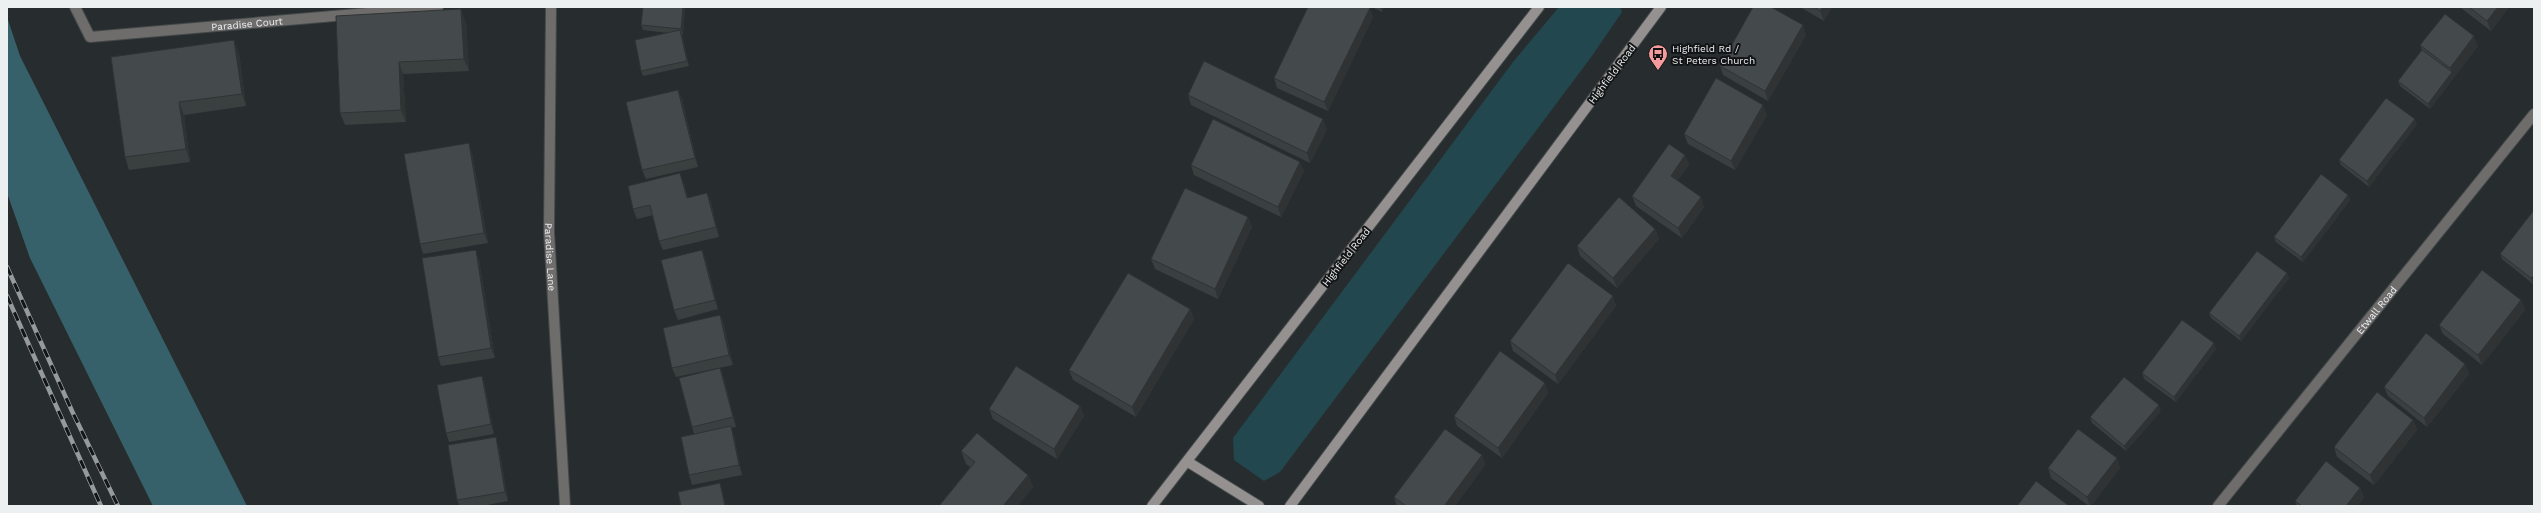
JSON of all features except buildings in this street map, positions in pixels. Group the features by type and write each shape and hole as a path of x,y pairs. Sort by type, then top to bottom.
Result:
{"street":[{"name":"Paradise Court","path":"75,7 90,37 438,7"},
{"name":"Paradise Lane","path":"551,7 549,232 565,506"},
{"name":"Highfield Road","path":"1152,506 1188,462 1539,7"},
{"name":"Highfield Road","path":"1290,506 1661,7"},
{"name":"Etwall Road","path":"2218,506 2534,114"},
{"path":"1188,462 1258,506"}],"shaded area":[{"path":"1559,7 1620,7 1622,12 1592,56 1280,472 1264,481 1234,460 1233,438 1513,62"},
{"path":"7,17 20,56 247,506 153,506 30,258 7,193"}],"railway":[{"path":"7,267 72,411 118,506"},
{"path":"7,296 101,506"}],"place":[{"name":"Highfield Rd / St Peters Church","path":"1658,71"}]}
